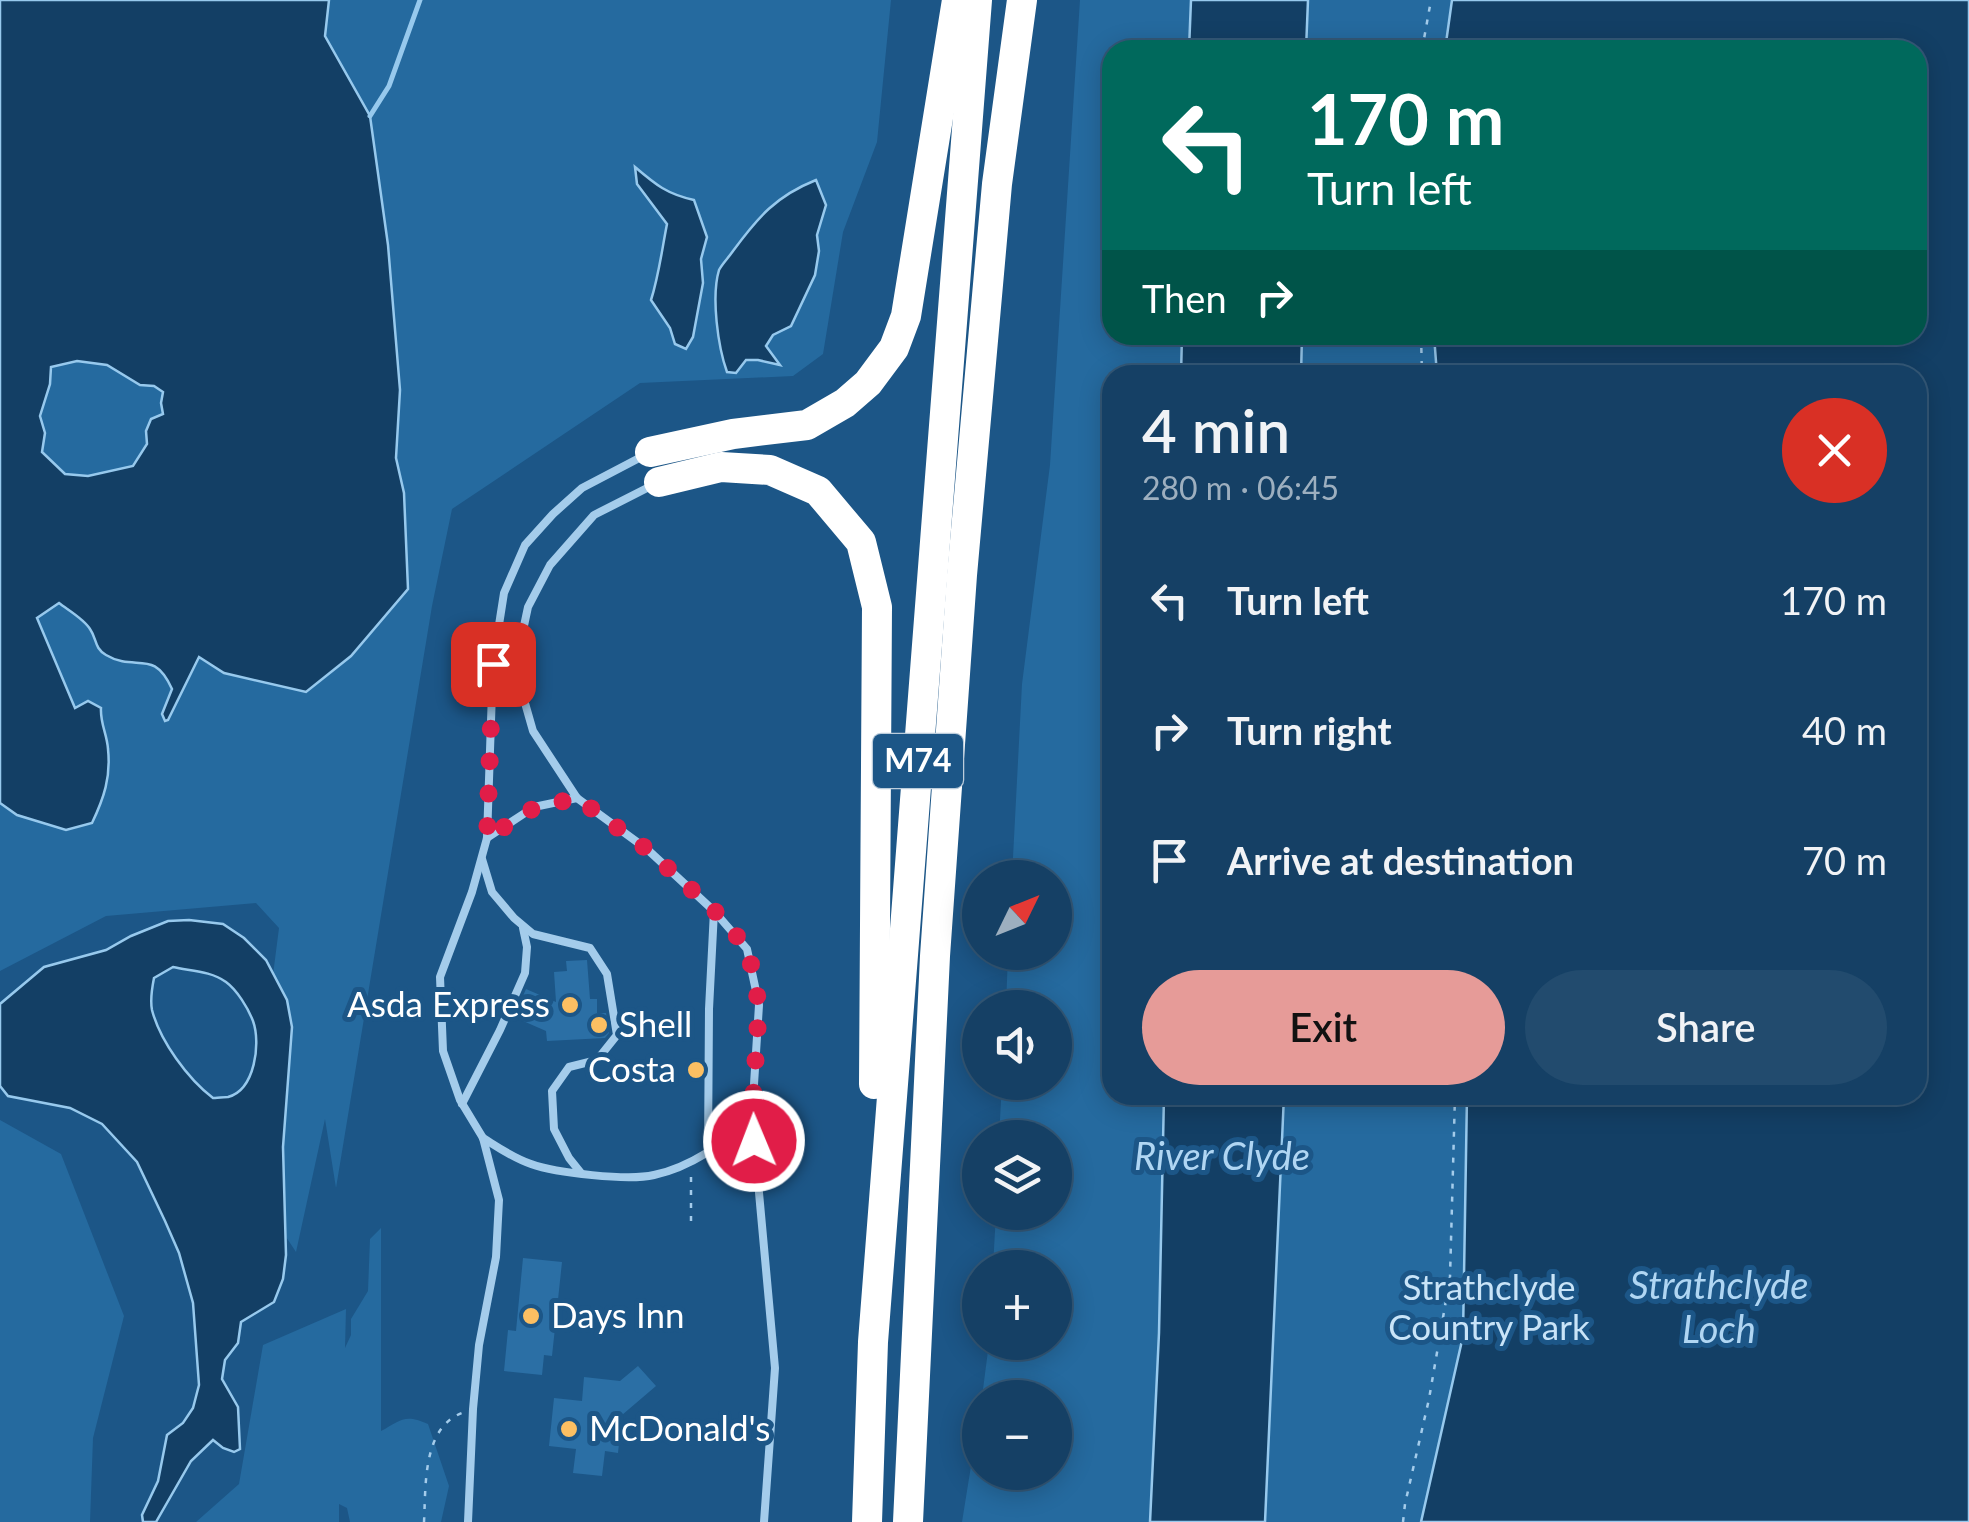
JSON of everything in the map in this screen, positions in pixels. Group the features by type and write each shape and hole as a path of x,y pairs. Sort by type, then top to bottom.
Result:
{"highway":[{"path":"650,452 733,434 808,425 845,403 868,383 894,348 906,316 957,0"},
{"name":"M74","path":"867,1522 873,1342 977,0"},
{"name":"M74","path":"908,1522 936,956 961,594 995,202 1022,0"},
{"path":"660,482 721,467 770,470 818,492 861,542 873,590 877,627 873,1342"}],"lane":[{"path":"468,1522 472,1410 479,1345 496,1257 500,1200 483,1138 462,1104 444,1051 440,978 487,838 493,664 504,592 525,545 552,514 582,488 650,452"},
{"path":"660,482 594,514 550,565 528,607 516,668 534,730 577,798 648,850 714,910 748,949 759,1005 752,1116 774,1368 764,1522"},
{"path":"487,838 534,808 577,798"},
{"path":"482,858 492,892 522,925 533,934 590,948 607,974 617,1035 598,1060 569,1067 552,1091 554,1129 581,1173"},
{"path":"708,1153 714,910"},
{"path":"462,1104 525,973 527,947 522,925"},
{"path":"483,1138 535,1166 633,1178 655,1175 708,1153 752,1116"}],"path":[{"path":"1424,40 1431,0"},
{"path":"1403,1522 1450,1277 1454,1105"},
{"path":"690,1160 692,1224"},
{"path":"424,1522 429,1454 443,1426 454,1416 472,1410"}],"green space":[{"path":"0,0 891,0 877,142 843,232 823,354 793,376 640,383 452,509 432,606 336,1188 325,1119 296,1252 247,1178 279,928 256,903 106,916 0,971"},
{"name":"Strathclyde Country Park","path":"1080,0 1969,0 1969,1522 962,1522 967,1490 1072,1490 1072,1380 984,1380 987,1360 1072,1360 1072,1250 994,1250 995,1230 1072,1230 1072,1120 1000,1120 1001,1100 1072,1100 1072,990 1007,990 1007,970 1072,970 1072,860 1013,860 1022,684 1050,465"},
{"path":"0,1120 61,1154 124,1316 93,1438 90,1522 0,1522"},
{"path":"381,1228 381,1431 408,1419 428,1424 449,1486 441,1522 350,1522 347,1508 339,1504 339,1522 196,1522 239,1484 263,1345 346,1309 345,1348 351,1335 351,1319 368,1291 370,1239"}],"water":[{"path":"0,0 329,0 325,36 370,116 388,245 400,390 396,458 404,493 408,589 351,656 306,692 224,673 199,657 165,721 162,714 172,689 165,676 151,665 106,655 87,625 59,603 37,618 75,708 88,701 101,708 109,759 103,796 92,823 66,830 17,815 0,803","holes":["77,361 107,365 140,385 154,386 163,392 163,414 151,419 146,431 147,444 133,466 88,476 65,474 42,452 45,433 40,416 51,367"]},
{"path":"1191,0 1308,0 1306,40 1189,40"},
{"name":"Strathclyde Loch","path":"1452,0 1969,0 1969,1522 1421,1522 1463,1336 1467,1105 1927,1105 1927,365 1436,365 1435,345 1927,345 1927,40 1446,40"},
{"path":"635,167 662,188 694,200 707,237 693,337 686,349 675,344 670,328 651,300 667,224 637,184"},
{"path":"816,180 826,205 817,235 815,275 791,326 773,335 766,346 780,365 746,360 736,373 727,372 717,322 719,270 769,209"},
{"path":"1182,345 1302,345 1301,365 1181,365"},
{"path":"168,921 223,924 266,960 287,1000 292,1027 283,1147 286,1255 283,1279 274,1302 241,1322 238,1343 225,1360 222,1379 238,1407 240,1449 234,1452 213,1440 191,1461 156,1522 143,1522 142,1515 158,1481 167,1435 183,1423 193,1408 199,1385 193,1303 179,1253 137,1162 102,1124 70,1108 8,1096 0,1086 0,1004 44,967 106,950","holes":["173,967 207,973 226,982 253,1021 254,1065 237,1093 213,1098 194,1081 168,1046 151,1002 154,978"]},
{"name":"River Clyde","path":"1164,1105 1284,1105 1265,1522 1150,1522"}],"building":[{"path":"587,960 590,999 597,999 597,1013 606,1013 609,1033 605,1038 547,1041 546,1031 514,1017 526,989 556,1002 554,972 567,971 566,961"},
{"path":"523,1258 562,1262 552,1356 544,1355 542,1375 504,1371 508,1330 516,1331"},
{"path":"638,1366 656,1386 622,1415 618,1453 605,1451 602,1476 573,1473 576,1449 549,1446 554,1398 582,1401 584,1377 620,1381"}],"waterway":[{"path":"370,116 389,86 420,0"}],"place":[{"name":"Asda Express","path":"570,1005"},
{"name":"Shell","path":"599,1025"},
{"name":"Costa","path":"696,1070"},
{"name":"Days Inn","path":"531,1316"},
{"name":"McDonald's","path":"569,1429"}],"route":[{"path":"493,664 487,838 534,808 577,798 648,850 714,910 748,949 759,1005 754,1141"}]}
